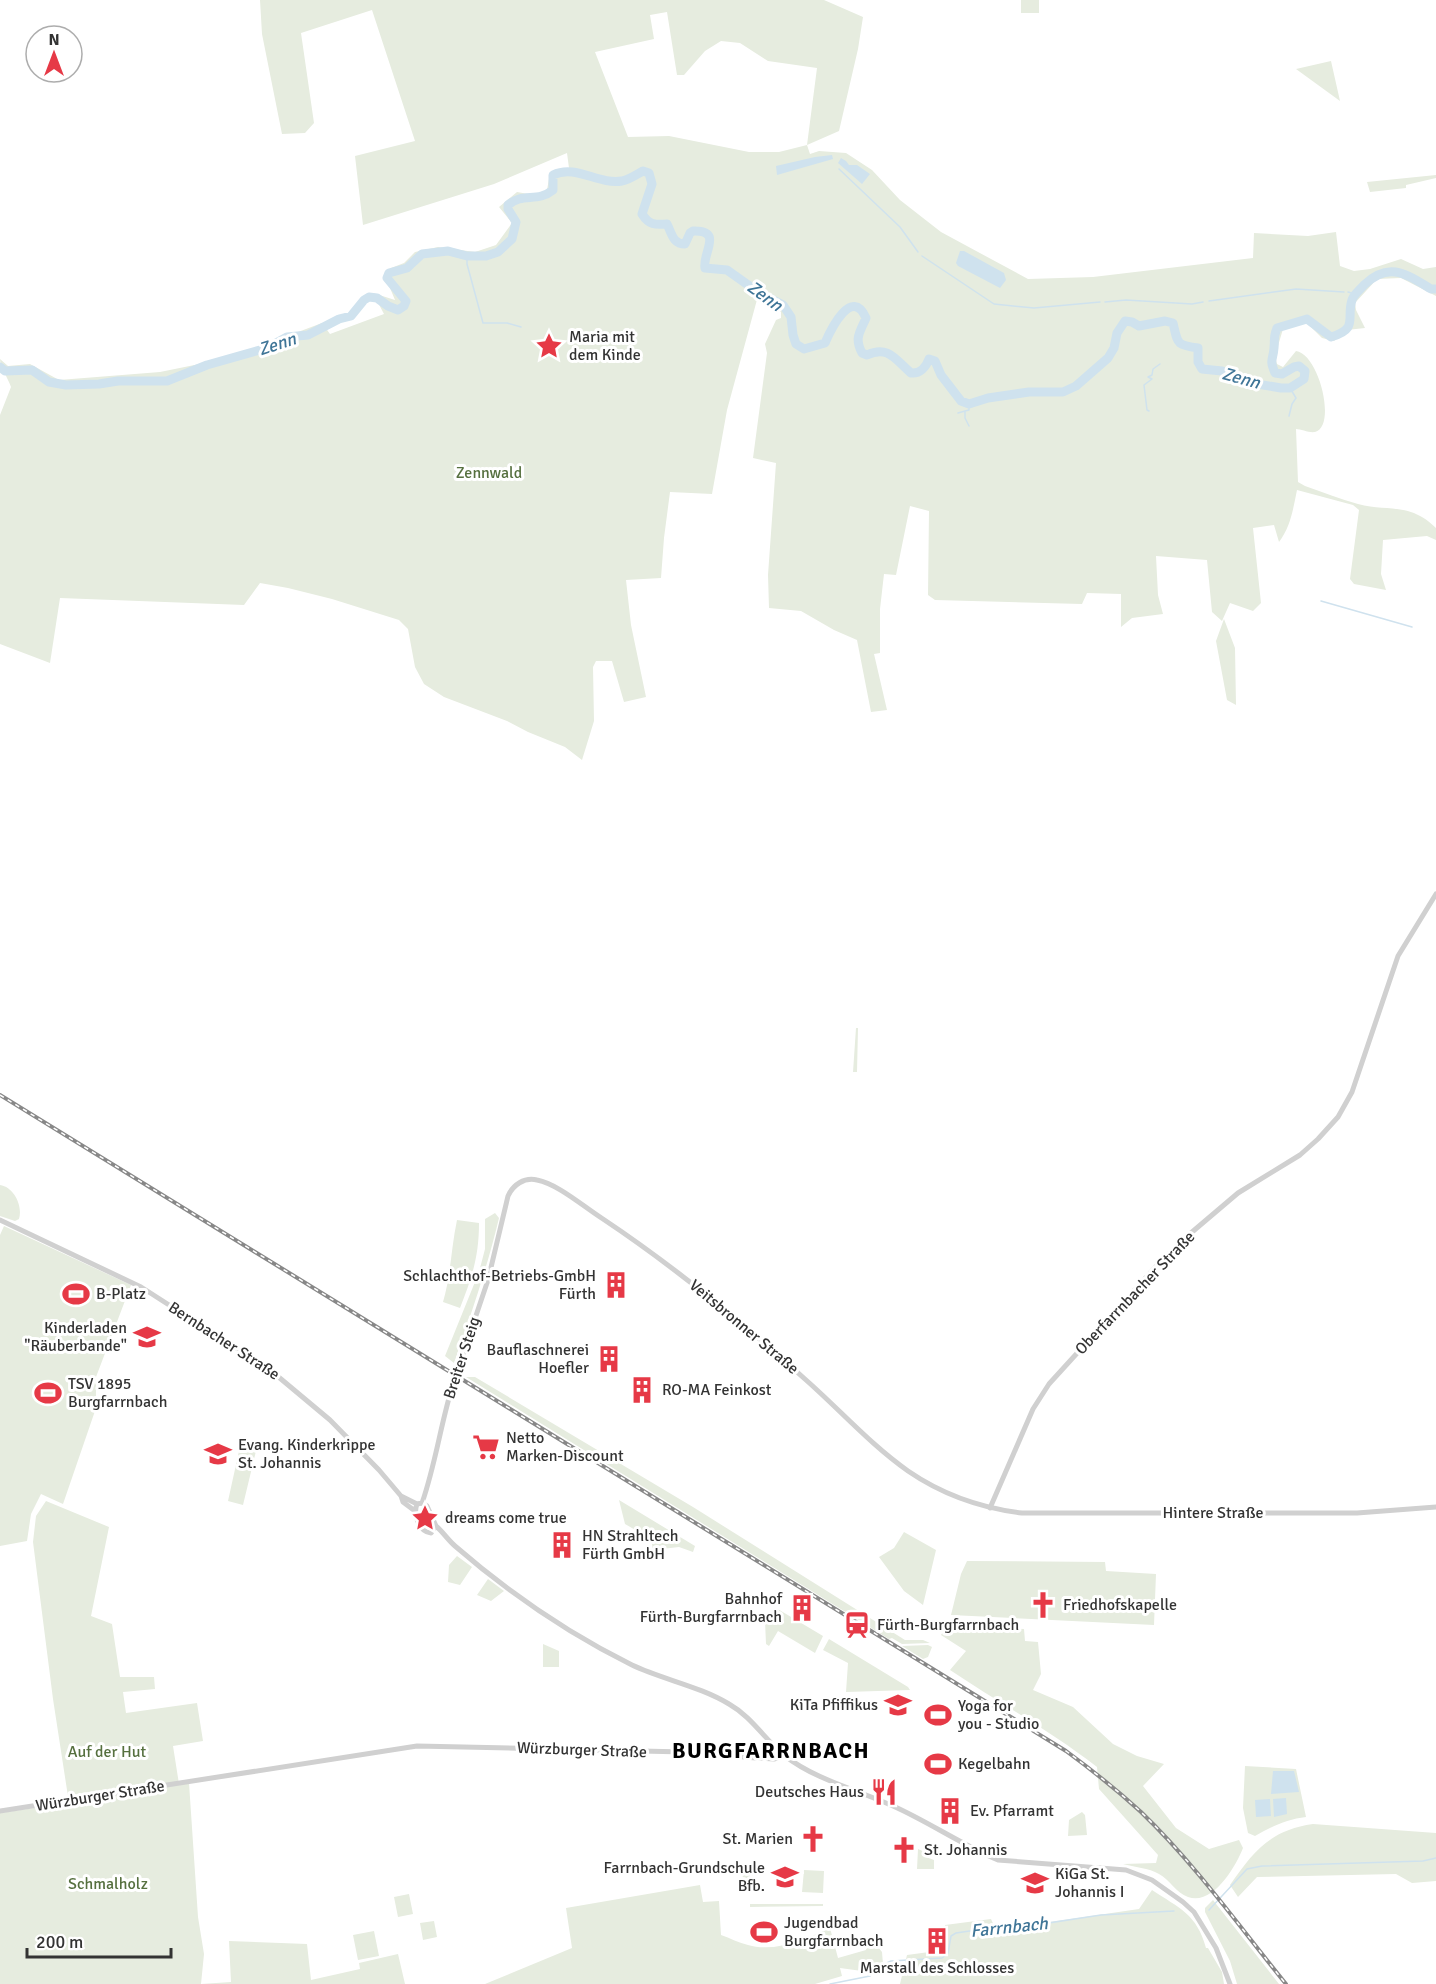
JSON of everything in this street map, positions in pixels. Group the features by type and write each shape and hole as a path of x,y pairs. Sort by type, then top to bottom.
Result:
{"street":[{"name":"Oberfarrnbacher Straße","path":"990,1508 1033,1409 1049,1384 1161,1261 1238,1193 1300,1155 1338,1117 1352,1092 1398,956 1436,894"},
{"name":"Veitsbronner Straße","path":"503,1213 510,1190 519,1182 531,1179 552,1186 656,1256 711,1298 906,1469 954,1497 990,1508"},
{"name":"Breiter Steig","path":"415,1511 422,1504 429,1482 442,1419 488,1280 503,1213"},
{"name":"Bernbacher Straße","path":"0,1220 141,1287 269,1369 330,1420 401,1496 422,1504"},
{"path":"401,1496 403,1502 415,1511 426,1533 432,1532 453,1544 547,1615 591,1643 641,1669 724,1701 746,1715 784,1756 803,1767 913,1815 998,1860 1126,1870 1139,1874 1165,1888 1194,1912 1216,1948 1230,1984"},
{"path":"422,1504 436,1526 453,1544"},
{"name":"Hintere Straße","path":"990,1508 1022,1513 1357,1514 1436,1507"},
{"path":"432,1532 436,1526"},
{"name":"Würzburger Straße","path":"0,1810 417,1746 685,1752 774,1759 784,1756"}],"green space":[{"name":"Zennwald","path":"260,0 824,0 863,17 839,131 807,145 810,154 819,151 846,153 872,170 900,200 941,232 1028,279 1093,277 1253,258 1254,233 1308,236 1336,232 1340,266 1354,271 1370,269 1401,259 1423,269 1436,267 1436,296 1401,278 1377,279 1355,303 1365,328 1347,330 1334,341 1322,338 1306,322 1283,329 1275,356 1277,364 1283,367 1296,351 1304,355 1318,376 1325,405 1325,417 1321,427 1315,432 1296,429 1298,482 1358,504 1417,514 1436,528 1436,540 1427,536 1383,540 1381,574 1386,590 1354,584 1350,579 1359,510 1353,505 1297,490 1289,524 1279,542 1274,525 1253,528 1261,603 1253,611 1230,603 1222,621 1212,612 1207,560 1156,556 1158,595 1163,614 1132,618 1121,627 1121,594 1087,593 1082,604 935,600 928,595 929,511 910,506 896,575 884,574 880,609 880,653 874,654 887,710 871,712 857,640 801,611 769,608 768,575 776,463 753,458 767,353 765,344 776,320 781,318 781,312 758,296 727,410 712,494 670,492 661,578 626,580 631,625 646,697 624,702 612,661 596,661 593,667 594,721 582,760 565,747 507,721 444,697 424,684 415,667 408,629 399,620 288,588 260,583 244,605 60,598 50,663 0,644 0,415 11,387 0,359 8,366 30,364 59,380 160,372 229,358 322,323 330,334 384,314 373,293 395,300 385,276 391,268 404,263 415,252 438,247 475,252 496,245 512,223 499,207 517,192 534,195 547,190 550,173 569,168 567,153 494,184 363,225 355,156 415,141 372,10 301,33 314,123 305,133 282,134 262,34","holes":["667,12 677,75 684,75 705,51 721,41 740,43 768,61 817,68 807,145 779,152 749,152 669,136 628,137 595,52 654,39 650,15"]},
{"path":"1021,0 1039,0 1039,13 1021,13"},
{"path":"1331,61 1340,101 1296,69"},
{"path":"1436,175 1436,178 1406,185 1406,188 1370,192 1367,182"},
{"path":"1224,619 1235,648 1236,705 1227,700 1216,641"},
{"path":"856,1028 858,1028 857,1072 853,1072"},
{"path":"0,1185 9,1189 16,1198 20,1214 19,1219 15,1221 0,1216"},
{"path":"495,1213 499,1218 489,1255 454,1363 445,1356 479,1272 485,1249 485,1219"},
{"path":"457,1220 479,1223 474,1267 460,1308 443,1302"},
{"name":"TSV 1895 Burgfarrnbach","path":"4,1226 131,1285 96,1377 96,1408 63,1504 41,1494 31,1514 27,1541 0,1546 0,1235"},
{"path":"466,1377 475,1377 693,1507 905,1640 923,1640 930,1643 902,1644 892,1638 889,1639"},
{"path":"245,1446 256,1451 243,1505 228,1501 239,1451"},
{"path":"619,1500 695,1546 693,1552 679,1547 653,1550 651,1539 625,1524"},
{"path":"46,1501 109,1527 91,1616 112,1624 120,1677 154,1677 155,1689 123,1692 126,1713 197,1703 203,1741 173,1746 179,1784 189,1783 198,1917 204,1954 201,1984 0,1984 0,1813 69,1803 33,1542 36,1516"},
{"path":"904,1532 936,1550 923,1605 904,1591 879,1557 894,1548"},
{"path":"457,1556 472,1567 460,1585 448,1582 449,1565"},
{"path":"967,1561 1105,1562 1106,1571 1156,1574 1154,1625 951,1615 961,1574"},
{"path":"488,1579 504,1591 491,1601 477,1595"},
{"path":"776,1608 823,1636 815,1653 778,1631 769,1646 766,1644 765,1621"},
{"path":"955,1623 963,1623 963,1627 1024,1629 1025,1641 1038,1642 1041,1674 1033,1690 1073,1707 1113,1744 1137,1756 1164,1764 1143,1786 1176,1828 1209,1849 1239,1840 1243,1848 1235,1865 1215,1890 1206,1896 1188,1897 1155,1872 1123,1864 1156,1863 1158,1855 1099,1789 1097,1767 1043,1729 950,1670 966,1651 941,1635 944,1630 953,1630"},
{"path":"829,1639 910,1690 846,1692 848,1663 823,1650"},
{"path":"543,1644 559,1651 559,1667 543,1667"},
{"path":"928,1645 932,1647 928,1657 923,1659 902,1646"},
{"path":"1245,1766 1296,1769 1306,1817 1279,1824 1255,1836 1248,1833 1243,1808"},
{"path":"1082,1812 1085,1815 1087,1835 1068,1836 1069,1820"},
{"path":"1313,1824 1436,1833 1436,1881 1412,1883 1396,1874 1257,1877 1238,1897 1230,1885 1264,1844 1285,1831"},
{"path":"918,1849 927,1853 926,1857 934,1860 934,1869 917,1869"},
{"path":"744,1867 754,1869 751,1883 742,1882"},
{"path":"804,1870 824,1871 823,1893 802,1892"},
{"path":"700,1885 703,1902 719,1901 721,1935 748,1945 769,1947 790,1944 830,1928 838,1958 866,1950 867,1945 874,1942 882,1952 883,1964 862,1971 840,1968 842,1976 815,1984 485,1984 572,1948 566,1908"},
{"path":"1152,1890 1179,1907 1192,1919 1198,1927 1206,1948 1222,1972 1224,1984 900,1984 907,1955 944,1950 945,1925 991,1919 996,1930 1139,1909"},
{"path":"409,1894 413,1914 398,1917 394,1897"},
{"path":"1213,1900 1279,1984 1237,1984 1230,1961 1205,1912 1205,1908"},
{"path":"750,1904 823,1904 823,1906 750,1907"},
{"path":"434,1921 437,1937 423,1940 420,1923"},
{"path":"374,1931 379,1956 358,1960 353,1935"},
{"path":"229,1941 307,1944 311,1980 360,1969 359,1963 398,1954 405,1984 201,1984 231,1982"}],"water":[{"path":"832,155 833,159 777,175 776,166"},
{"path":"841,158 849,165 857,165 870,174 862,184 838,163"},
{"path":"960,251 1004,273 1006,280 1000,288 958,266 956,263"},
{"path":"1273,1771 1294,1771 1299,1792 1271,1794"},
{"path":"1286,1798 1287,1814 1274,1817 1273,1799"},
{"path":"1270,1799 1271,1816 1256,1817 1255,1800"}],"waterway":[{"path":"839,169 900,227 918,252"},
{"name":"Zenn","path":"0,367 5,371 32,370 49,382 66,385 118,381 167,381 207,365 267,348 287,337 308,335 339,319 351,316 369,297 377,298 398,310 404,306 406,301 387,278 389,273 407,268 422,254 448,251 467,256 486,256 498,252 512,239 516,222 508,205 519,199 547,194 553,190 553,175 562,172 579,173 613,181 627,180 643,171 649,173 652,184 642,214 645,218 653,223 667,224 673,238 681,244 685,244 693,231 708,234 710,244 705,268 727,270 758,292 783,305 791,317 796,344 804,349 825,343 842,313 855,306 866,318 858,339 862,353 867,355 880,352 891,355 911,373 922,369 929,359 935,361 941,375 961,401 969,404 988,398 1029,392 1063,392 1076,386 1108,358 1114,348 1117,333 1125,321 1139,326 1165,321 1173,323 1179,342 1198,348 1198,362 1202,369 1222,371 1251,383 1290,388 1304,379 1305,371 1299,366 1282,374 1275,373 1272,360 1277,328 1307,319 1331,337 1340,334 1350,322 1354,296 1364,285 1382,273 1398,272 1431,289 1436,289"},
{"path":"467,256 467,264 483,323 507,323 521,327"},
{"path":"922,256 994,304 1034,308 1100,302"},
{"path":"1209,301 1296,289 1344,292"},
{"name":"Zenn","path":"1348,292 1355,294"},
{"path":"1105,302 1126,300 1192,304 1203,302"},
{"path":"1149,411 1144,385 1152,379 1148,377 1160,364"},
{"path":"1289,416 1296,398 1290,388"},
{"path":"969,404 969,410 965,411 965,418 969,426"},
{"path":"958,413 965,411"},
{"path":"1321,601 1412,627"},
{"name":"Farrnbach","path":"1209,1910 1247,1869 1262,1866 1423,1861 1436,1858"},
{"name":"Farrnbach","path":"830,1984 870,1976 878,1967 891,1961 942,1958 948,1953 951,1936 956,1933 990,1928 1002,1930 1101,1915 1174,1911"}],"railway":[{"path":"0,1095 1066,1751 1123,1796 1161,1832 1198,1874 1286,1984"}],"place":[{"name":"Maria mit dem Kinde","path":"549,346"},
{"name":"Schlachthof-Betriebs-GmbH Fürth","path":"616,1285"},
{"name":"B-Platz","path":"76,1294"},
{"name":"Kinderladen \"Räuberbande\"","path":"147,1337"},
{"name":"Bauflaschnerei Hoefler","path":"609,1359"},
{"name":"RO-MA Feinkost","path":"642,1390"},
{"name":"TSV 1895 Burgfarrnbach","path":"48,1393"},
{"name":"Netto Marken-Discount","path":"486,1447"},
{"name":"Evang. Kinderkrippe St. Johannis","path":"218,1454"},
{"name":"dreams come true","path":"425,1518"},
{"name":"HN Strahltech Fürth GmbH","path":"562,1545"},
{"name":"Friedhofskapelle","path":"1043,1605"},
{"name":"Bahnhof Fürth-Burgfarrnbach","path":"802,1608"},
{"name":"Fürth-Burgfarrnbach","path":"857,1625"},
{"name":"KiTa Pfiffikus","path":"898,1705"},
{"name":"Yoga for you - Studio","path":"938,1715"},
{"name":"Kegelbahn","path":"938,1764"},
{"name":"Deutsches Haus","path":"884,1792"},
{"name":"Ev. Pfarramt","path":"950,1811"},
{"name":"St. Marien","path":"813,1839"},
{"name":"St. Johannis","path":"904,1850"},
{"name":"Farrnbach-Grundschule Bfb.","path":"785,1877"},
{"name":"KiGa St. Johannis I","path":"1035,1883"},
{"name":"Jugendbad Burgfarrnbach","path":"764,1932"},
{"name":"Marstall des Schlosses","path":"937,1941"}],"district":[{"name":"BURGFARRNBACH","path":"771,1750"}],"park label":[{"name":"Auf der Hut","path":"107,1752"},
{"name":"Schmalholz","path":"108,1884"}]}
